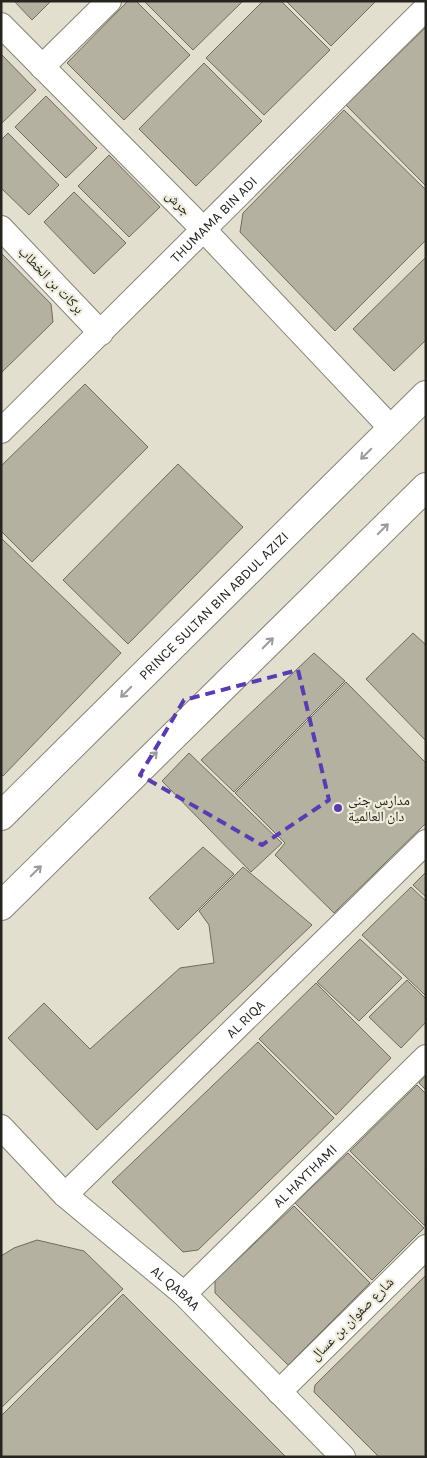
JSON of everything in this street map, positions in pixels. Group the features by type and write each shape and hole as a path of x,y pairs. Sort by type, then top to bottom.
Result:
{"street":[{"path":"42,67 109,1"},
{"name":"THUMAMA BIN ADI","path":"1,431 426,8"},
{"name":"جرش","path":"1,25 204,230 392,429"},
{"name":"بركات بن الخطاب","path":"1,228 101,333"},
{"name":"PRINCE SULTAN BIN ABDUL AZIZI","path":"1,816 426,395"},
{"path":"1,906 425,490"},
{"name":"AL RIQA","path":"65,1195 426,842"},
{"name":"AL HAYTHAMI","path":"184,1294 426,1057"},
{"name":"AL QABAA","path":"1,1127 65,1195 184,1294 343,1457"},
{"name":"شارع صفوان بن عسال","path":"279,1392 426,1247"}],"highlighted area":[{"path":"298,670 329,800 262,845 140,775 184,700"}],"building":[{"path":"14,1 51,1 32,20"},
{"path":"128,1 136,1 190,55 124,120 67,63"},
{"path":"144,1 243,1 193,50"},
{"path":"263,1 281,1 330,50 264,115 206,58"},
{"path":"286,1 376,1 331,46"},
{"path":"426,27 426,186 346,105"},
{"path":"1,54 36,90 1,124"},
{"path":"204,63 262,121 196,186 139,129"},
{"path":"46,96 97,148 66,178 15,127"},
{"path":"344,110 426,190 426,240 335,331 240,232 243,213"},
{"path":"8,133 59,185 29,215 1,188 1,140"},
{"path":"109,155 160,207 129,237 78,186"},
{"path":"74,192 126,243 94,274 44,222"},
{"path":"1,253 51,304 53,322 1,373"},
{"path":"426,257 426,340 394,371 353,329"},
{"path":"85,384 148,447 32,562 1,531 1,466"},
{"path":"178,464 243,527 128,644 63,580"},
{"path":"1,538 121,653 3,776 1,774"},
{"path":"413,633 426,645 426,741 366,679"},
{"path":"314,653 345,681 234,792 201,760"},
{"name":"مدارس جنى دان العالمية","path":"346,682 426,763 426,823 334,913 275,855 285,843 235,793"},
{"path":"189,753 282,843 251,872 162,781"},
{"path":"203,847 234,874 178,930 149,898"},
{"path":"243,867 312,925 97,1130 8,1038 44,1003 90,1049 180,968 214,963 209,925 199,911"},
{"path":"426,872 426,897 413,885"},
{"path":"411,887 426,901 426,996 362,935"},
{"path":"360,939 402,978 359,1021 317,982"},
{"path":"407,980 426,999 426,1022 401,1048 369,1017"},
{"path":"316,983 391,1058 336,1115 259,1039"},
{"path":"258,1042 334,1118 198,1250 183,1252 112,1182"},
{"path":"426,1075 426,1090 419,1083"},
{"path":"417,1085 426,1094 425,1226 350,1151"},
{"path":"348,1153 424,1228 372,1280 295,1203"},
{"path":"294,1206 370,1283 288,1365 215,1293 215,1281"},
{"path":"37,1240 84,1251 123,1289 1,1408 1,1256 14,1248"},
{"path":"426,1275 426,1457 379,1457 314,1392 315,1385"},
{"path":"123,1294 286,1457 1,1457 1,1416"}],"place":[{"name":"مدارس جنى دان العالمية","path":"338,808"}]}
